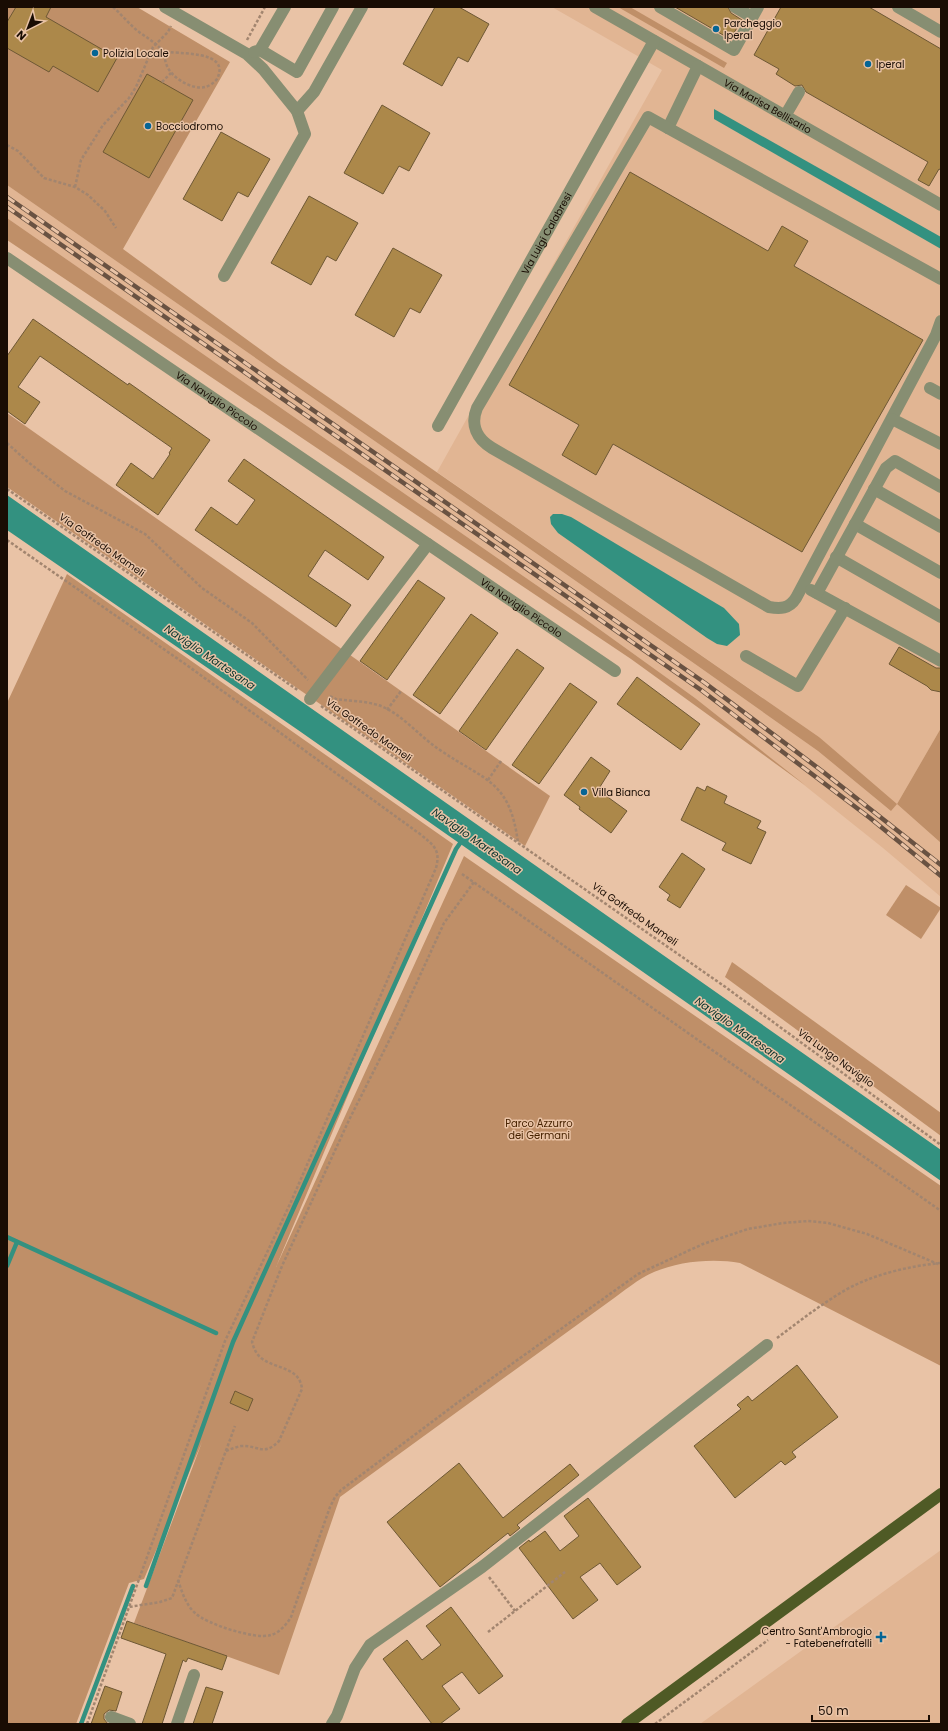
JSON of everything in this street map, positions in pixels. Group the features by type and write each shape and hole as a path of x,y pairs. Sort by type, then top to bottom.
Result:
{"main road":[{"path":"628,1724 941,1494"}],"street":[{"path":"260,50 285,7"},
{"path":"244,52 260,50 297,72 333,7"},
{"path":"297,111 314,92 362,7"},
{"name":"Via Marisa Bellisario","path":"595,7 941,206"},
{"path":"660,7 734,50 755,12 735,7"},
{"path":"898,7 939,27"},
{"path":"170,10 244,52 263,69 297,111 305,134 224,276"},
{"name":"Via Luigi Calabresi","path":"438,426 654,41"},
{"path":"668,128 698,66"},
{"path":"785,116 799,92"},
{"path":"941,279 648,117 478,408 474,420 474,426 479,437 492,448 769,607 780,608 790,606 796,598 892,419 936,335 941,321"},
{"name":"Via Naviglio Piccolo","path":"7,258 614,671"},
{"path":"930,388 941,394"},
{"path":"892,419 941,444"},
{"path":"817,593 886,468 895,461 941,487"},
{"path":"874,490 941,527"},
{"path":"855,524 941,573"},
{"path":"310,699 428,544"},
{"path":"836,557 941,617"},
{"path":"803,585 941,661"},
{"path":"746,656 798,686 845,608"},
{"path":"332,1724 337,1716 355,1668 370,1646 482,1567 767,1345"},
{"path":"177,1724 194,1675"},
{"path":"111,1717 130,1724"}],"path":[{"path":"113,7 138,32 156,44 163,51 171,73 191,86 200,88 212,84 216,80 219,72 216,63 212,59 206,56 163,51"},
{"path":"244,52 265,7"},
{"path":"75,187 81,160 103,125 129,98 136,87 144,65 156,44 169,30 170,10"},
{"path":"162,82 171,73"},
{"path":"7,145 18,151 44,178 75,187 88,195 110,218 116,228"},
{"path":"7,443 28,462 65,491 145,534 202,588 252,623 272,641 295,668 318,688 336,699 373,704 387,710 440,751 488,780 498,788 508,804 516,824 518,843"},
{"name":"Via Goffredo Mameli","path":"7,488 721,984"},
{"path":"7,540 188,666 420,834 437,851 439,857 290,1204 225,1341 87,1724"},
{"path":"387,710 401,691"},
{"path":"488,780 501,761"},
{"path":"462,874 941,1212"},
{"path":"226,1451 242,1446 264,1451 273,1447 279,1441 302,1389 301,1381 295,1375 282,1367 264,1360 255,1351 252,1342 282,1266 333,1155 400,1019 444,923 474,882"},
{"name":"Via Lungo Naviglio","path":"721,984 941,1145"},
{"path":"178,1580 189,1607 204,1620 254,1636 267,1636 279,1631 291,1617 330,1507 341,1490 457,1403 638,1274 703,1244 748,1229 783,1223 808,1221 828,1224 867,1234 939,1263"},
{"path":"767,1345 844,1291 880,1276 918,1265 939,1263"},
{"path":"129,1607 160,1602 172,1598 235,1426"},
{"path":"482,1567 515,1611"},
{"path":"488,1632 565,1572"}],"shaded area":[{"path":"552,7 941,7 941,728 897,804 941,843 941,897 883,848 695,698 581,616 7,218 7,185 818,751 891,811 819,737 437,472 662,70"},
{"name":"Centro Sant'Ambrogio - Fatebenefratelli","path":"941,1550 941,1724 700,1724"}],"green space":[{"path":"7,7 137,7 230,62 123,249 279,363 819,737 897,804 891,811 818,751 7,185"},
{"path":"618,7 630,7 727,63 724,68"},
{"path":"7,218 581,616 695,698 805,785 631,659 7,240"},
{"path":"7,413 550,796 525,846 7,487"},
{"name":"Parco Azzurro dei Germani","path":"67,574 453,844 276,1267 464,856 941,1186 941,1366 740,1263 708,1261 685,1263 654,1272 631,1285 340,1497 279,1675 134,1623 202,1442 144,1579 129,1583 76,1724 7,1724 7,703"},
{"path":"941,728 941,843 897,804"},
{"path":"906,885 941,908 921,939 886,915"},
{"path":"732,962 941,1113 941,1136 725,977"}],"water":[{"path":"714,109 941,237 941,249 714,119"},
{"name":"Naviglio Martesana","path":"7,495 941,1150 941,1181 298,730 7,530"},
{"path":"553,514 562,514 571,517 724,608 739,624 740,635 727,646 717,644 707,638 558,533 551,524 550,517"}],"building":[{"path":"16,7 51,7 46,17 117,58 98,92 53,66 49,72 7,48 7,22"},
{"path":"435,7 459,7 489,24 468,62 458,57 442,86 403,64"},
{"path":"675,7 728,7 731,13 742,20 730,39"},
{"path":"781,7 869,7 941,49 941,170 939,169 929,186 918,180 928,162 806,92 802,85 795,86 776,74 779,69 754,55"},
{"name":"Bocciodromo","path":"147,74 193,100 149,178 103,152"},
{"path":"382,105 430,133 409,171 399,166 383,194 344,173"},
{"path":"221,132 270,159 248,197 238,192 222,221 183,199"},
{"path":"630,172 768,251 782,226 808,241 794,266 923,340 802,552 613,444 596,475 562,455 579,425 509,385"},
{"path":"309,196 358,223 336,261 327,256 311,285 271,263"},
{"path":"393,248 442,275 420,313 410,308 394,337 355,315"},
{"path":"33,319 128,385 129,383 210,440 158,515 116,485 131,463 153,479 170,454 169,453 172,448 40,356 18,387 40,402 25,424 7,411 7,356"},
{"path":"244,459 384,557 368,580 325,550 308,576 351,605 336,627 195,530 211,507 237,525 255,500 228,481"},
{"path":"418,580 445,598 387,680 360,661"},
{"path":"471,614 498,633 440,714 413,695"},
{"path":"899,647 936,668 941,668 941,692 931,690 927,686 889,664"},
{"path":"517,649 544,668 486,750 459,731"},
{"path":"637,677 700,724 681,750 617,704"},
{"path":"570,683 597,702 539,784 512,765"},
{"name":"Villa Bianca","path":"591,757 610,771 598,790 627,811 611,833 579,809 580,807 564,795"},
{"path":"707,786 727,796 724,803 761,821 757,828 766,832 751,864 722,850 726,843 681,820 697,787 705,791"},
{"path":"682,853 705,869 680,908 667,900 670,895 659,887"},
{"path":"797,1365 838,1417 792,1452 796,1457 785,1465 781,1461 735,1498 694,1446 741,1409 737,1405 748,1396 752,1401"},
{"path":"235,1391 253,1399 248,1411 230,1403"},
{"path":"459,1463 503,1518 570,1464 579,1475 517,1525 520,1528 510,1536 508,1533 440,1587 387,1522"},
{"path":"588,1498 641,1567 617,1585 600,1563 580,1577 598,1600 573,1619 519,1548 529,1540 530,1542 545,1531 560,1551 579,1536 564,1516"},
{"path":"451,1607 503,1676 479,1694 462,1672 442,1686 460,1709 440,1724 432,1724 383,1659 407,1640 422,1660 441,1645 426,1626"},
{"path":"127,1621 227,1656 222,1670 188,1658 186,1662 183,1660 162,1724 142,1724 166,1654 121,1638"},
{"path":"105,1686 122,1692 116,1711 109,1710 104,1714 104,1719 108,1724 91,1724"},
{"path":"206,1687 223,1692 212,1724 193,1724"}],"waterway":[{"name":"Naviglio Martesana","path":"146,1586 233,1342 456,849 463,839"},
{"path":"7,1237 216,1333"},
{"path":"7,1266 17,1242"},
{"path":"81,1724 133,1586"}],"railway":[{"path":"7,197 705,683 822,771 941,865"},
{"path":"7,207 701,690 870,818 941,876"}],"place":[{"name":"Parcheggio Iperal","path":"716,29"},
{"name":"Polizia Locale","path":"95,53"},
{"name":"Iperal","path":"868,64"},
{"name":"Bocciodromo","path":"148,126"},
{"name":"Villa Bianca","path":"584,792"},
{"name":"Centro Sant'Ambrogio - Fatebenefratelli","path":"881,1637"}]}
